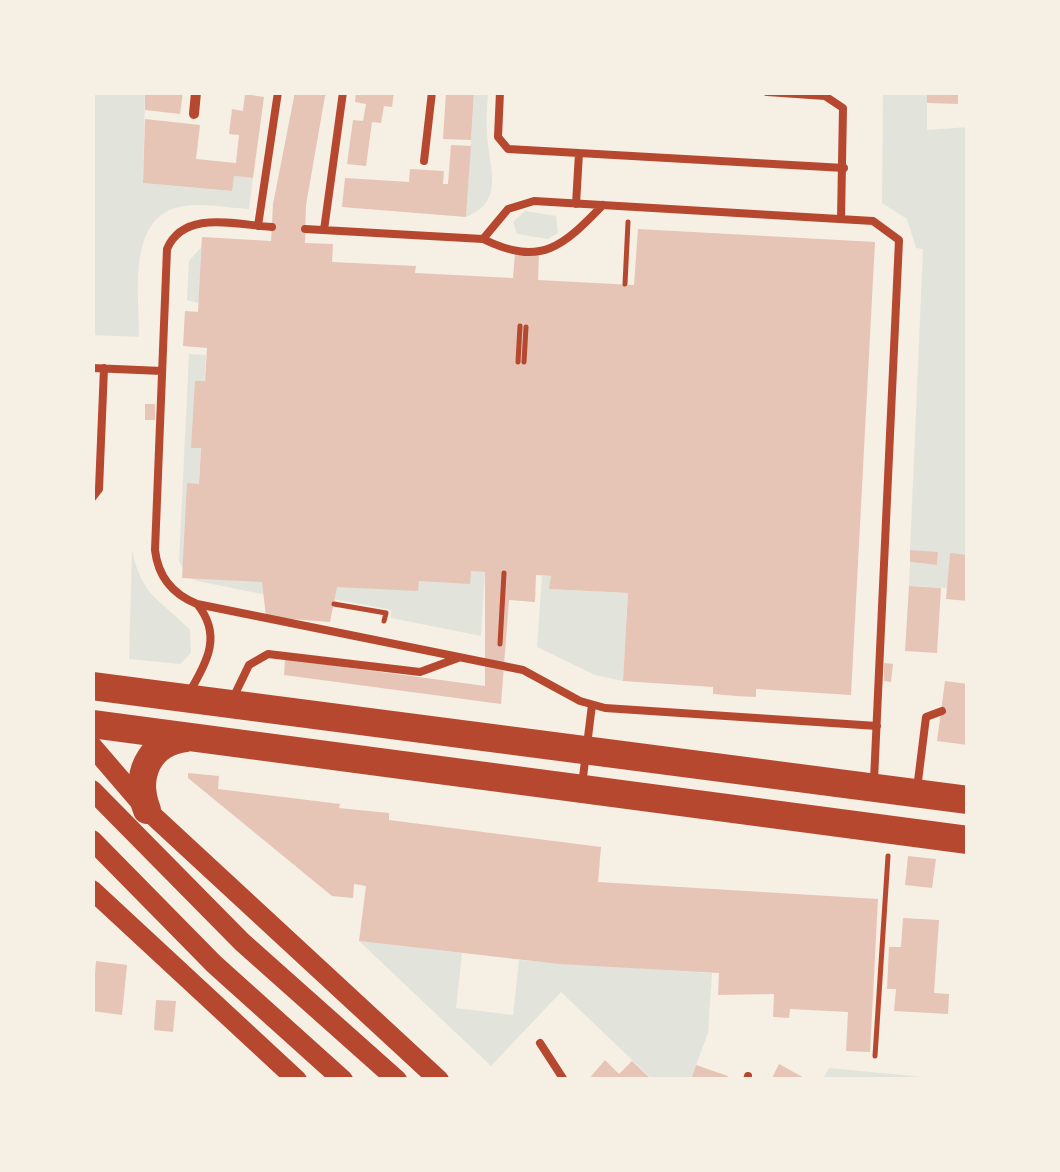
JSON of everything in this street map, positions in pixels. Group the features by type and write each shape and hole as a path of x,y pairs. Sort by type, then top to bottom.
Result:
{"highway":[{"path":"92,686 968,800"},
{"path":"92,724 581,789 880,838 968,840"},
{"path":"147,810 140,786 147,762 166,743 192,737"}],"main road":[{"path":"92,746 147,810 439,1080"},
{"path":"92,774 120,780"},
{"path":"92,790 178,881 397,1080"},
{"path":"92,840 214,964 344,1080"},
{"path":"92,890 297,1080"}],"street":[{"path":"194,114 196,92"}],"lane":[{"path":"258,226 278,92"},
{"path":"324,230 343,92"},
{"path":"424,161 432,92"},
{"path":"500,92 497,130 501,144 515,150 844,168"},
{"path":"767,92 824,96 839,102 846,121 841,219"},
{"path":"576,204 579,153"},
{"path":"484,239 516,204 576,204 873,221 891,230 898,240 901,261 874,788 880,838"},
{"path":"306,229 484,239 510,248 554,249 567,242 603,205"},
{"path":"272,227 194,224 171,240 166,259 156,562 176,593 197,604 536,674 592,705 877,726"},
{"path":"92,368 162,371"},
{"path":"92,498 100,489 104,368"},
{"path":"185,699 211,650 209,624 197,604"},
{"path":"230,705 249,665 268,654 420,672 461,657"},
{"path":"581,789 592,705"},
{"path":"917,794 926,717 942,711"},
{"path":"540,1043 564,1080"}],"path":[{"path":"625,284 629,206"},
{"path":"521,362 523,327"},
{"path":"500,644 504,573"},
{"path":"334,604 386,613 384,620"},
{"path":"875,1056 880,838"}],"shaded area":[{"path":"93,93 145,93 143,183 231,191 234,176 253,178 249,209 179,207 162,214 151,227 140,262 139,337 93,335"},
{"path":"474,93 488,93 492,181 487,202 466,217"},
{"path":"883,93 927,93 927,130 968,127 968,555 950,554 947,588 909,586 910,562 937,565 938,553 910,550 923,249 916,248 907,219 882,203"},
{"path":"525,211 556,216 558,233 548,239 517,234 513,222"},
{"path":"203,245 209,306 187,300 189,261"},
{"path":"189,354 206,355 195,552 281,558 272,596 197,581 188,577 179,561"},
{"path":"132,550 147,588 190,630 191,653 180,664 129,659"},
{"path":"325,561 485,572 481,636 391,618 391,610 323,597"},
{"path":"542,576 551,576 550,589 628,593 623,681 595,675 537,647"},
{"path":"359,941 462,953 456,1008 513,1015 519,960 712,973 708,1033 691,1079 652,1079 561,992 491,1066"},
{"path":"829,1068 944,1079 823,1079"}],"building":[{"path":"145,92 183,92 180,114 145,110"},
{"path":"295,92 330,92 325,96 306,205 305,243 333,244 332,262 416,266 415,273 513,278 515,253 539,254 538,280 634,285 638,229 875,242 851,695 756,689 756,697 736,696 713,694 713,687 623,681 628,593 549,589 551,576 536,575 535,602 509,600 501,704 284,675 285,659 485,686 485,572 471,571 470,584 419,581 418,591 337,587 330,622 266,617 262,582 182,578 187,483 199,484 201,448 191,448 195,381 205,381 207,348 183,346 185,311 198,312 202,237 271,241 273,204"},
{"path":"356,92 394,92 392,107 384,106 381,123 372,122 366,166 347,164 353,120 363,121 366,104 355,102"},
{"path":"446,92 474,92 471,140 443,139"},
{"path":"927,92 958,92 958,104 927,103"},
{"path":"245,94 264,97 253,178 234,176 232,191 143,183 145,119 200,125 196,159 236,163 239,135 229,134 232,109 243,111"},
{"path":"451,145 471,146 466,217 342,207 345,178 409,182 410,169 444,171 443,184 448,184"},
{"path":"145,404 155,404 155,420 145,420"},
{"path":"910,550 938,552 937,565 910,562"},
{"path":"950,553 968,555 968,601 946,599"},
{"path":"909,586 941,588 937,653 905,651"},
{"path":"884,663 893,664 891,682 884,681"},
{"path":"945,681 968,684 968,745 937,741"},
{"path":"188,773 219,776 218,789 340,804 339,808 389,813 389,820 601,847 598,882 878,899 870,1052 846,1051 848,1012 790,1009 789,1018 773,1017 774,994 718,995 719,973 559,964 359,941 366,886 354,884 353,898 332,896 188,778"},
{"path":"908,856 936,859 932,888 905,885"},
{"path":"903,918 939,920 934,993 949,994 948,1014 894,1011 896,989 887,989 889,947 901,947"},
{"path":"96,961 127,965 122,1015 92,1011"},
{"path":"156,1000 176,1001 173,1032 154,1030"},
{"path":"605,1060 619,1074 632,1061 652,1080 588,1080"},
{"path":"779,1064 808,1080 771,1080"},
{"path":"696,1065 728,1076 727,1080 691,1080"}]}
